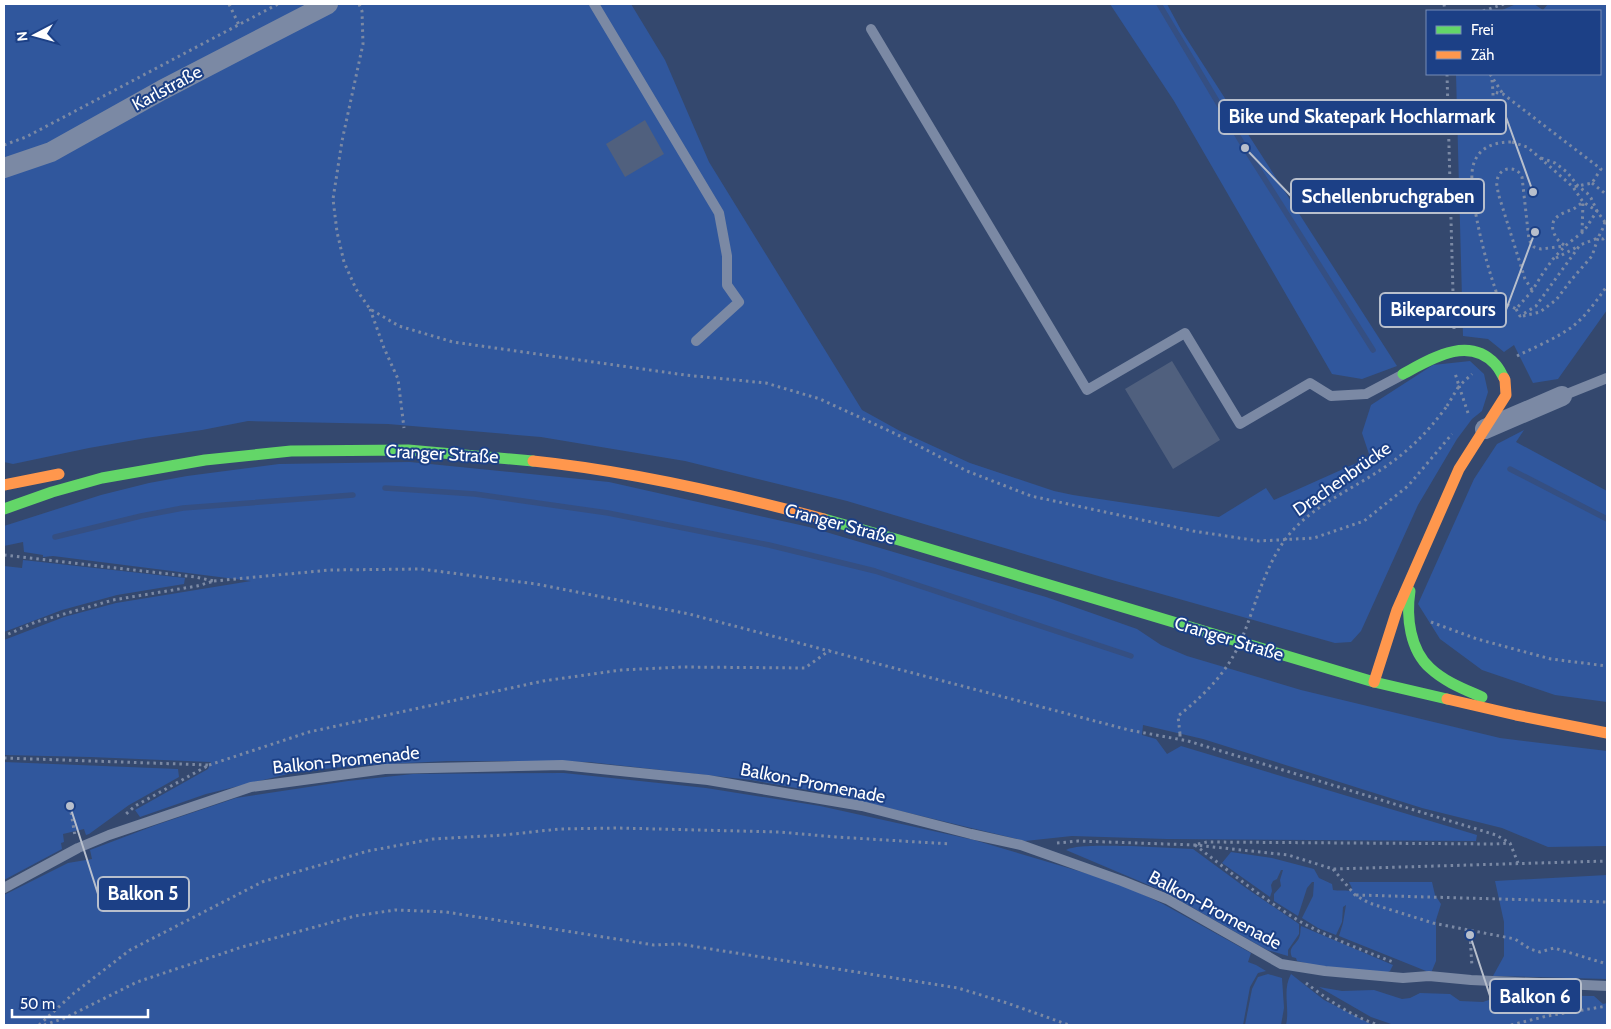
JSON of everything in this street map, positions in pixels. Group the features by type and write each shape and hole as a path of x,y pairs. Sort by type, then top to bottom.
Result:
{"main road":[{"path":"1403,374 1428,360 1455,350 1477,351 1496,364"},
{"name":"Cranger Straße","path":"1374,682 1397,610 1459,469 1506,395 1505,380 1496,364"},
{"name":"Cranger Straße","path":"259,443 291,451"},
{"name":"Cranger Straße","path":"4,509 52,492 102,478 205,460 291,451 408,450 564,464 681,485 796,512 899,540 1374,682 1516,715 1607,733"},
{"path":"4,485 68,472"},
{"name":"Cranger Straße","path":"1413,571 1408,601 1410,627 1419,652 1429,668 1516,715"}],"street":[{"name":"Karlstraße","path":"4,168 51,152 162,90 328,4"},
{"path":"1485,429 1562,396"}],"lane":[{"path":"594,4 719,213 727,256 727,285 739,302 696,341"},
{"path":"871,29 1087,390 1185,333 1240,424 1310,383 1331,396 1366,394 1403,374"},
{"path":"1562,396 1607,378"},
{"name":"Balkon-Promenade","path":"4,888 78,848 109,835 251,787 385,769 562,765 708,780 862,806 1021,845 1167,899 1281,964 1325,971 1403,978 1429,976 1471,980 1607,986"}],"path":[{"path":"229,4 239,25"},
{"path":"4,145 26,137 278,4"},
{"path":"359,4 362,10 363,44 342,141 333,199 336,232 344,262 356,289 370,309 398,379 408,450"},
{"path":"1487,10 1504,4"},
{"path":"1447,75 1455,375 1468,414 1463,421"},
{"path":"1490,75 1504,94 1601,169 1592,183 1573,187"},
{"path":"1463,126 1493,124 1492,79"},
{"path":"1493,92 1504,94"},
{"path":"1520,316 1516,309 1499,299 1488,270 1476,217 1472,180 1473,166 1484,148 1495,143 1512,142 1527,147 1573,187 1583,202 1597,211"},
{"path":"1520,316 1540,312 1556,300 1592,256 1598,238 1606,223 1597,211 1591,198 1567,172 1555,163 1539,157"},
{"path":"1532,291 1525,279 1498,193 1497,181 1500,173 1507,168 1520,172 1529,240 1534,247 1541,249 1565,246"},
{"path":"1592,183 1607,195"},
{"path":"1582,233 1583,202"},
{"path":"1565,246 1558,242 1552,225 1558,216 1583,202"},
{"path":"1516,309 1532,291 1553,259 1565,246 1582,233 1597,211"},
{"path":"1553,259 1580,245 1598,238 1603,239 1607,236"},
{"path":"1520,316 1536,306 1580,245"},
{"path":"1459,386 1470,375 1556,337 1573,326 1607,286"},
{"path":"370,309 399,326 454,342 685,375 766,383 820,399 896,434 967,471 1031,496 1193,531 1259,541 1314,538 1364,522 1408,486 1457,428"},
{"name":"Drachenbrücke","path":"1180,739 1178,716 1197,701 1222,676 1239,645 1263,582 1278,550 1292,532 1313,512 1347,489 1382,470 1410,449 1431,428 1459,386"},
{"path":"4,555 195,576 214,581"},
{"path":"4,636 36,622 114,600 198,586 214,581 330,570 421,569 536,584 689,614 1129,730 1180,739 1496,835 1510,843 1518,863"},
{"path":"1409,614 1477,639 1552,659 1607,666"},
{"path":"109,835 111,826 135,806 209,766 309,732 543,681 621,670 682,667 806,668 830,650"},
{"path":"4,758 209,766"},
{"path":"70,806 75,839"},
{"path":"40,1025 74,993 130,950 262,882 368,851 433,839 504,835 559,829 671,828 779,832 948,845 964,840 971,834"},
{"path":"1021,845 1078,841 1195,845 1288,855 1333,868 1607,861"},
{"path":"1195,845 1207,842 1510,843"},
{"path":"1195,845 1301,922 1336,939 1401,965"},
{"path":"1333,868 1355,895 1369,903 1433,923 1515,940 1530,949 1540,952 1554,948 1607,964"},
{"path":"1355,895 1607,902"},
{"path":"44,1025 65,1018 137,982 242,947 355,916 395,910 446,912 654,945 679,944 958,988 1069,1025"},
{"path":"1470,935 1472,974"},
{"path":"1281,964 1325,997 1369,1022 1379,1025"},
{"path":"1511,1025 1547,1016 1607,1006"}],"shaded area":[{"path":"4,4 631,4 665,60 709,162 862,410 900,431 970,463 1054,491 1219,517 1266,488 1274,500 1370,457 1362,433 1371,405 1433,365 1470,361 1484,374 1488,392 1482,411 1472,419 1457,439 1418,505 1361,631 1351,642 1335,643 1105,578 847,501 685,461 541,437 388,424 248,421 89,448 13,464 4,462"},
{"path":"1110,4 1167,4 1181,30 1397,366 1362,379 1332,374 1174,101"},
{"path":"1516,4 1534,4 1543,10 1502,10"},
{"path":"1548,4 1607,4 1607,310 1558,379 1533,383 1514,345 1504,352 1488,339 1463,336 1456,75 1601,75 1601,10 1543,10"},
{"path":"1524,430 1516,442 1607,491 1607,702 1555,695 1482,670 1440,639 1418,604 1474,479 1497,444"},
{"path":"410,462 609,482 809,527 1046,597 1137,629 1161,645 1187,656 1301,690 1500,738 1607,751 1607,846 1548,847 1502,828 1422,808 1203,739 1143,725 1142,735 1156,739 1167,754 1181,746 1477,835 1476,841 1167,839 1072,836 1025,841 830,794 751,780 589,762 538,761 447,761 350,766 292,773 206,794 140,817 135,810 208,769 211,762 4,755 4,640 64,617 116,603 251,581 53,556 43,557 43,555 24,552 23,542 4,546 4,526 101,495 187,476 279,464"},
{"path":"23,560 185,578 184,584 117,595 62,610 4,632 4,566 22,568"},
{"path":"4,762 178,769 179,777 129,805 89,834 86,835 84,829 63,834 64,842 61,843 62,849 4,880"},
{"path":"564,773 706,788 820,806 974,840 1119,883 1163,904 1251,953 1248,962 1266,971 1258,973 1250,987 1243,1025 4,1025 4,895 68,863 92,859 90,850 236,798 348,781 413,774"},
{"path":"1087,846 1193,849 1299,924 1299,934 1288,950 1288,956 1267,950 1165,892 1066,850"},
{"path":"1231,852 1272,858 1314,869 1319,878 1332,884 1333,890 1350,891 1352,888 1349,882 1432,882 1435,895 1441,904 1436,920 1436,961 1431,973 1339,936 1346,905 1343,907 1342,922 1336,935 1318,928 1302,918 1313,896 1314,882 1307,888 1298,916 1274,901 1274,894 1281,886 1280,880 1283,870 1281,870 1277,879 1271,885 1270,897 1222,863"},
{"path":"1607,875 1607,979 1493,976 1504,956 1504,922 1495,881"},
{"path":"1301,926 1393,965 1390,971 1386,973 1327,968 1297,961 1296,958 1292,957 1291,951 1300,936"},
{"path":"1268,974 1282,978 1284,1008 1281,1025 1245,1025 1252,989 1258,977"},
{"path":"1291,974 1324,1000 1373,1025 1286,1025 1287,986"},
{"path":"1319,987 1342,991 1374,990 1402,999 1410,998 1420,993 1450,994 1460,1001 1483,1002 1503,995 1594,996 1603,1004 1607,1003 1607,1025 1394,1025 1371,1017"}],"building":[{"path":"645,120 664,154 625,177 606,144"},
{"path":"1172,361 1220,440 1173,469 1125,389"}],"waterway":[{"path":"1159,4 1245,148 1373,350"},
{"path":"1510,469 1607,519"},
{"path":"385,488 475,494 608,513 769,545 875,571 1131,656"},
{"path":"55,537 183,508 353,495"}],"traffic: fast":[{"path":"1403,374 1449,352 1461,350 1473,351 1484,355 1496,366 1504,378"},
{"path":"4,509 52,492 102,478 205,460 291,451 408,450 533,461"},
{"path":"824,519 1374,682 1447,699"},
{"path":"1410,591 1409,622 1411,633 1423,661 1455,685 1482,697"}],"traffic: slow":[{"path":"1374,682 1397,610 1459,469 1506,395 1504,378"},
{"path":"533,461 569,465 680,484 824,519"},
{"path":"4,485 59,474"},
{"path":"1447,699 1607,733"}],"place":[{"name":"Schellenbruchgraben","path":"1245,148"},
{"name":"Bike und Skatepark Hochlarmark","path":"1533,192"},
{"name":"Bikeparcours","path":"1535,232"},
{"name":"Balkon 5","path":"70,806"},
{"name":"Balkon 6","path":"1470,935"}]}
